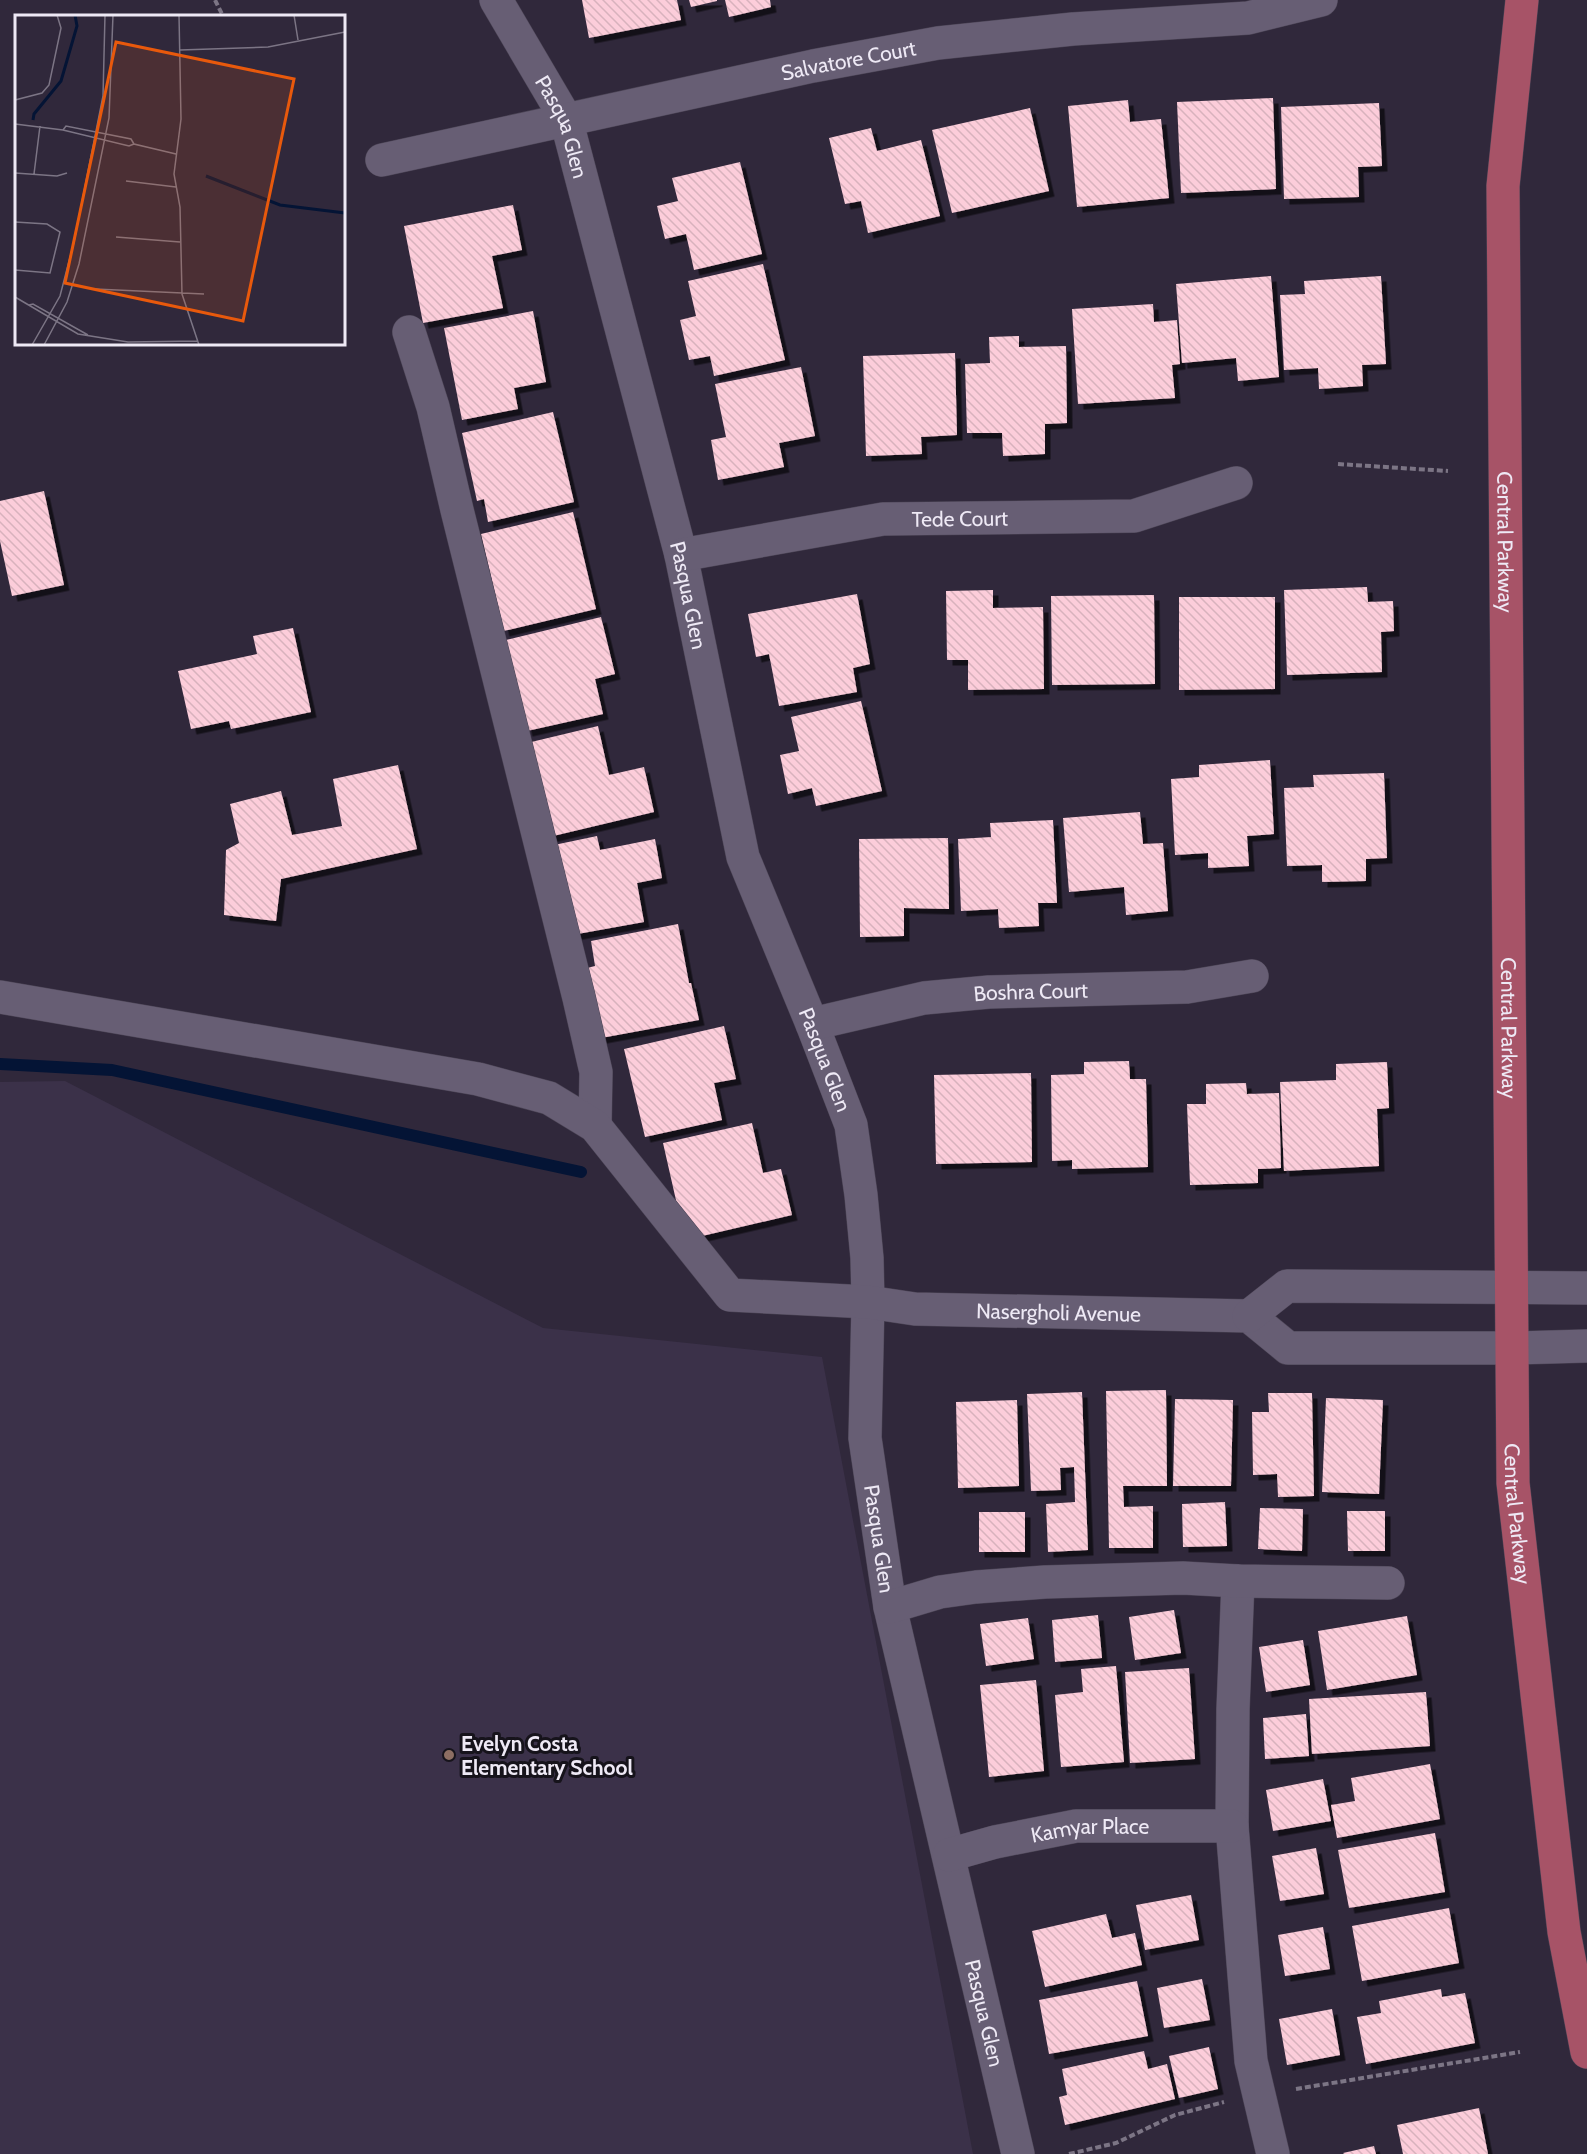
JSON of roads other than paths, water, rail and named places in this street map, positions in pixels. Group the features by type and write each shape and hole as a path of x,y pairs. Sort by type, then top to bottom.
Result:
{"main road":[{"name":"Central Parkway","path":"1522,0 1503,186 1512,1484 1564,1932 1587,2052"}],"street":[{"name":"Pasqua Glen","path":"496,0 566,119 681,555 743,857 851,1125 862,1205 868,1302 866,1438 890,1607 950,1855 1018,2154"},
{"name":"Salvatore Court","path":"382,159 802,68 938,43 1074,29 1248,18 1321,0"},
{"path":"409,332 433,407 584,1017 596,1072 595,1126"},
{"name":"Tede Court","path":"681,555 883,519 1134,516 1236,483"},
{"name":"Boshra Court","path":"812,1024 924,998 989,992 1187,987 1252,976"},
{"path":"0,997 478,1078 549,1098 595,1126"},
{"name":"Nasergholi Avenue","path":"595,1126 730,1295 868,1302 915,1309 1249,1316"},
{"path":"1587,1287 1287,1286 1249,1316 1288,1348 1587,1346"},
{"path":"890,1607 940,1592 1045,1582 1184,1578 1388,1583"},
{"path":"1238,1581 1233,1709 1232,1826 1251,2061 1273,2154"},
{"name":"Kamyar Place","path":"950,1855 995,1842 1076,1826 1232,1826"}],"waterway":[{"path":"0,1064 112,1070 581,1172"}],"place":[{"name":"Evelyn Costa Elementary School","path":"449,1755"}]}
